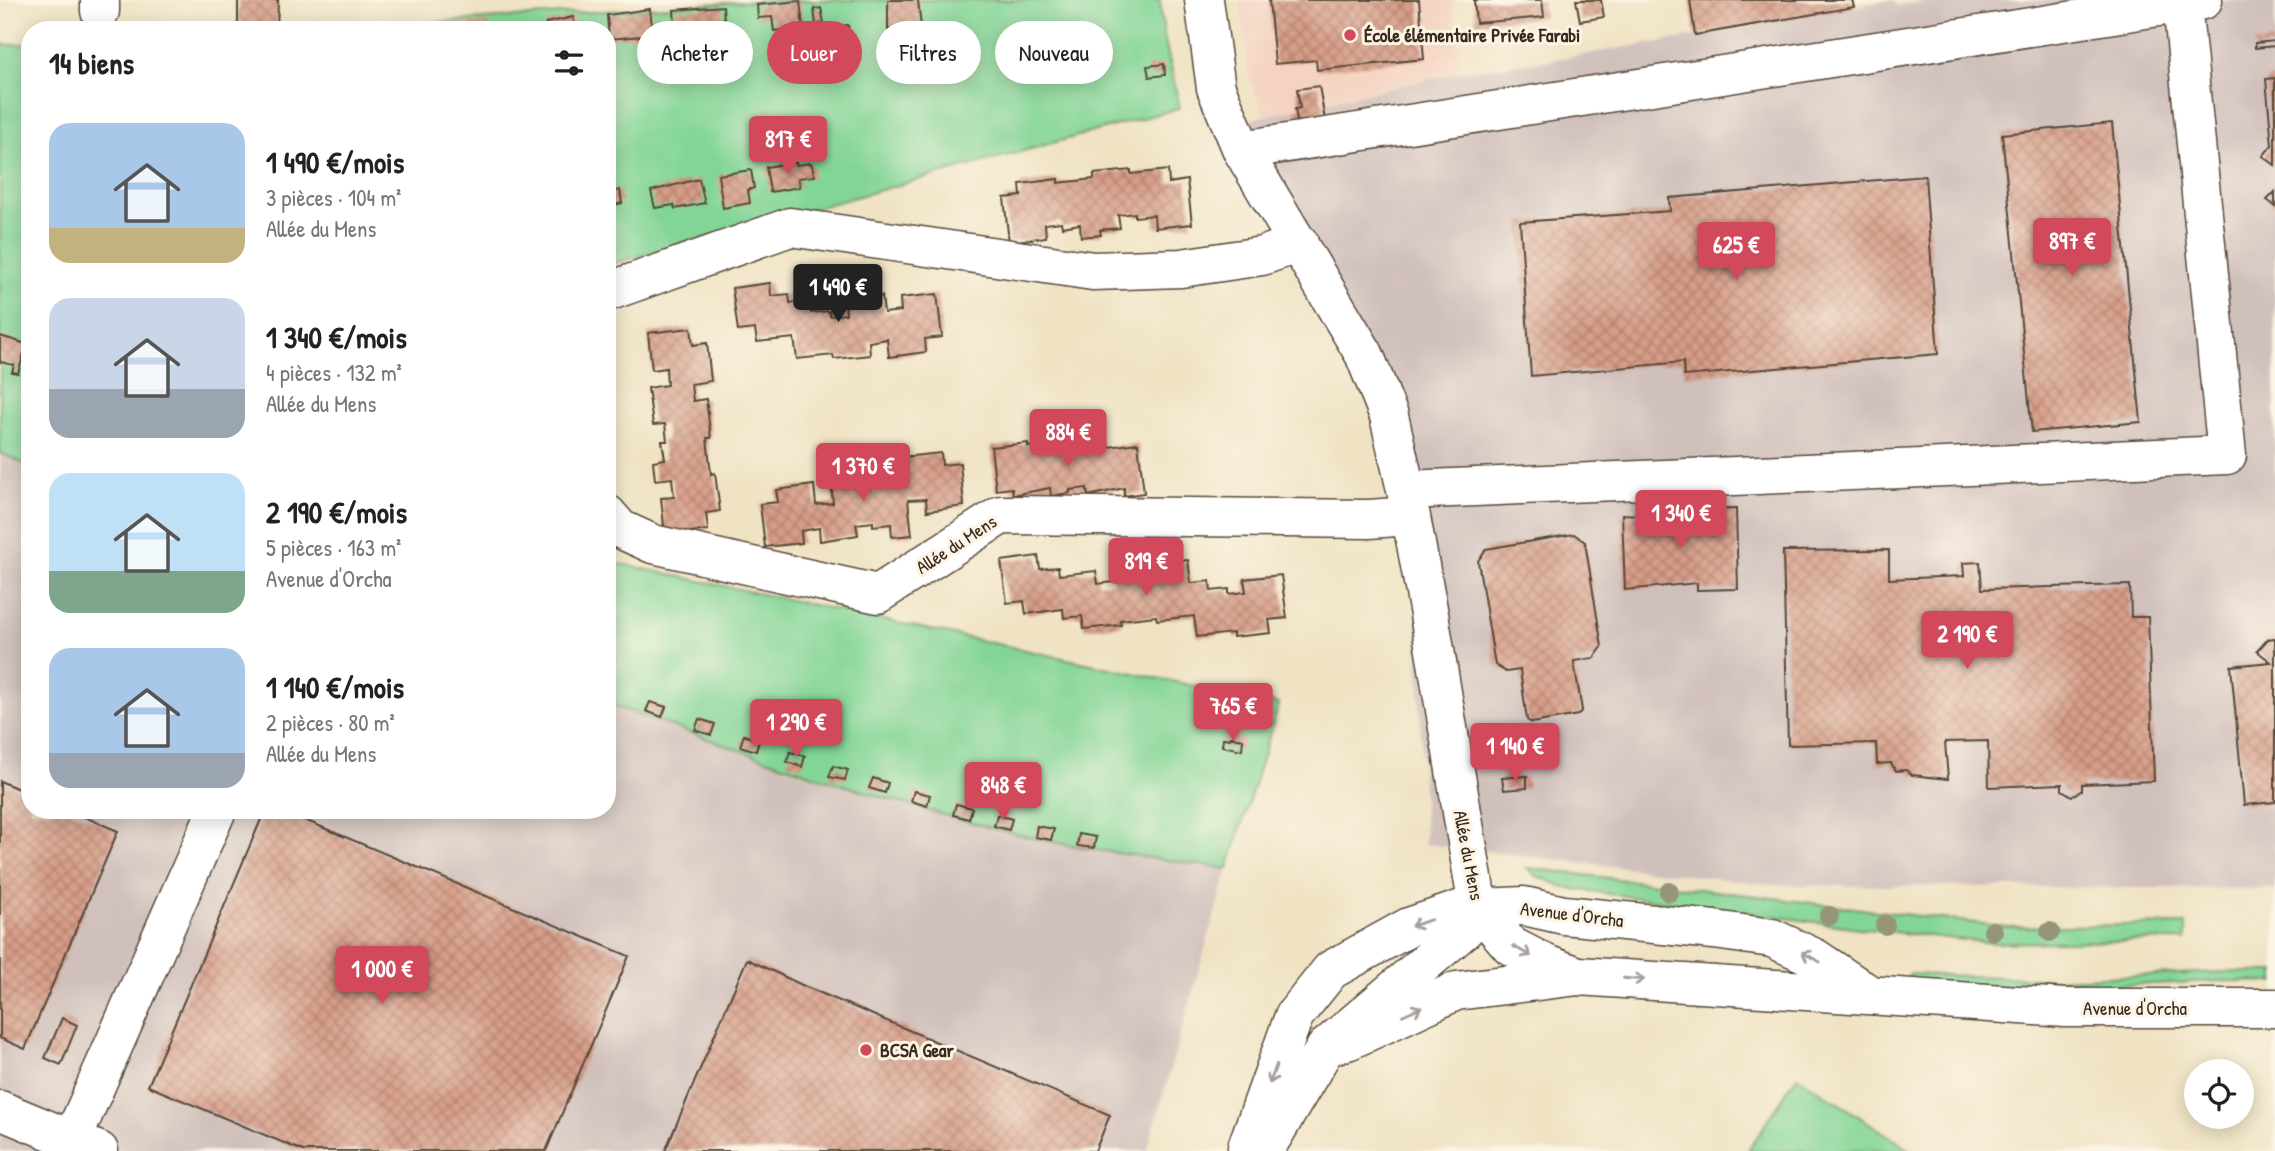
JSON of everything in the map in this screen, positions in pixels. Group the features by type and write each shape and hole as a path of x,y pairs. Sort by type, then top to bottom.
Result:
{"street":[{"name":"Allée du Mens","path":"1203,0 1216,88 1242,150 1364,354 1389,416 1429,614 1478,908 1511,946 1546,964 1578,976"},
{"path":"1242,150 2192,2 2228,455 1408,503"},
{"path":"616,289 790,227 1093,271 1181,268 1262,256 1299,243"},
{"name":"Allée du Mens","path":"616,524 653,544 878,594 1001,514 1369,519 1408,503"},
{"path":"0,1110 85,1145 213,819"},
{"name":"Avenue d'Orcha","path":"1246,1151 1294,1016 1331,970 1409,927 1462,909 1524,906 1564,915 1772,938 1815,958 1868,995"},
{"path":"1264,1151 1326,1047 1465,929 1478,908"},
{"name":"Avenue d'Orcha","path":"1326,1047 1350,1040 1456,991 1578,976 2065,1007 2275,1008"}],"shaded area":[{"name":"École élémentaire Privée Farabi","path":"1240,0 1452,0 1460,71 1265,116 1250,81"},
{"path":"1895,0 1896,6 1933,0 2275,0 2275,889 1774,885 1425,844 1415,575 1392,434 1234,123 1460,72 1713,33"},
{"path":"0,453 21,462 21,819 616,819 616,706 803,774 1014,833 1102,851 1228,869 1147,1151 0,1151"}],"green space":[{"path":"771,0 1160,0 1164,36 1180,108 616,263 616,21 455,21"},
{"path":"21,44 21,462 0,453 0,45"},
{"path":"616,563 1279,704 1228,869 1012,833 909,805 616,706"},
{"path":"1527,868 2008,927 2186,924 2186,940 1991,943 1866,929 1567,888 1536,876"},
{"path":"2275,972 2275,982 2223,981 2059,988 1908,983 1909,974 2060,979"},
{"path":"1797,1076 1912,1151 1748,1151"}],"building":[{"path":"238,0 278,0 277,21 238,21"},
{"path":"888,0 918,0 920,21 888,21"},
{"path":"1269,0 1419,0 1424,59 1317,70 1316,60 1275,64"},
{"path":"1474,0 1542,0 1544,17 1476,23"},
{"path":"1576,0 1601,0 1604,17 1580,21"},
{"path":"1690,0 1852,0 1854,7 1695,35"},
{"path":"800,1 802,21 758,18 757,5"},
{"path":"723,6 724,21 675,21 674,10"},
{"path":"821,8 824,21 816,21 814,9"},
{"path":"650,9 651,21 637,21 637,36 616,38 616,21 608,21 607,15"},
{"path":"573,17 574,21 555,21"},
{"path":"2275,41 2275,46 2255,48 2255,43"},
{"path":"1164,64 1165,75 1149,77 1147,66"},
{"path":"2275,78 2275,165 2263,156 2272,145 2266,79"},
{"path":"1319,86 1325,120 1298,126 1295,109 1300,108 1297,89"},
{"path":"2112,123 2141,422 2032,432 2002,134"},
{"path":"796,162 796,165 811,163 815,176 798,178 800,187 770,192 766,167"},
{"path":"751,170 754,188 748,190 750,203 723,208 718,175"},
{"path":"1131,170 1131,174 1168,170 1169,183 1187,180 1192,224 1155,228 1154,215 1135,217 1135,213 1118,215 1120,228 1100,230 1101,235 1081,237 1080,224 1062,227 1061,222 1045,224 1046,237 1009,242 1004,198 1021,196 1020,184 1058,179 1058,183 1094,179 1094,174"},
{"path":"1925,176 1938,354 1684,376 1683,362 1531,376 1520,222 1670,211 1669,198"},
{"path":"699,179 705,203 675,209 674,205 655,208 651,191"},
{"path":"620,190 622,203 616,205 616,191"},
{"path":"2275,192 2275,206 2267,200"},
{"path":"770,283 771,296 789,294 790,303 809,300 811,313 829,311 830,316 846,314 845,301 882,296 884,313 901,311 900,298 937,294 942,337 925,339 926,352 889,357 887,339 869,342 870,355 797,359 794,338 757,342 755,329 738,331 732,288"},
{"path":"691,328 693,345 707,343 711,381 691,384 693,401 706,399 711,438 707,438 711,474 715,473 720,511 706,513 708,530 665,535 661,498 674,497 672,478 655,480 653,461 665,459 662,441 667,441 665,424 653,425 648,388 667,385 666,368 652,370 648,333"},
{"path":"0,336 21,342 18,373 12,372 14,365 0,362"},
{"path":"1028,443 1028,447 1064,444 1065,448 1101,443 1102,448 1138,443 1144,493 1124,496 1124,488 1088,496 1087,488 1051,496 1050,488 1013,495 1012,488 996,490 991,447"},
{"path":"941,453 942,465 960,463 964,506 927,511 926,499 908,500 912,535 892,537 891,524 873,526 873,522 856,524 858,535 820,541 819,528 801,531 802,543 765,547 760,504 778,502 776,490 814,485 816,505 833,503 831,483 869,479 870,483 905,479 903,457"},
{"path":"1736,509 1738,589 1697,590 1697,583 1625,590 1622,514 1694,518 1694,510"},
{"path":"1574,534 1585,542 1602,647 1594,658 1574,661 1582,710 1578,715 1532,723 1527,720 1520,670 1506,672 1495,665 1478,561 1486,549"},
{"path":"1889,550 1889,579 1964,576 1963,563 1980,562 1982,589 2130,585 2131,617 2148,617 2154,781 2082,784 2082,790 2072,796 2062,790 2062,784 1989,787 1988,741 1945,742 1948,779 1912,775 1906,770 1896,771 1891,763 1877,764 1876,743 1788,745 1783,551"},
{"path":"1038,556 1040,569 1058,567 1059,575 1096,571 1098,584 1114,582 1113,577 1131,575 1130,562 1149,560 1152,577 1170,575 1168,562 1188,560 1191,583 1210,581 1211,591 1229,589 1229,594 1246,592 1244,579 1281,575 1287,618 1269,620 1271,633 1233,637 1233,633 1197,637 1194,616 1120,620 1121,625 1084,629 1082,616 1064,618 1063,609 1026,614 1024,601 1007,603 1001,561"},
{"path":"2275,638 2275,802 2244,805 2231,666 2271,662 2257,651 2268,639"},
{"path":"650,702 666,707 662,717 646,711"},
{"path":"699,719 715,724 711,735 695,730"},
{"path":"744,735 759,741 756,751 740,746"},
{"path":"1223,738 1243,739 1242,750 1222,746"},
{"path":"790,752 805,756 802,767 787,762"},
{"path":"833,766 848,770 845,780 829,777"},
{"path":"1527,776 1527,788 1504,790 1502,778"},
{"path":"873,778 888,783 885,793 869,788"},
{"path":"0,781 21,790 21,819 89,819 118,831 25,1049 0,1038"},
{"path":"914,791 930,795 927,806 911,801"},
{"path":"956,804 972,808 969,819 953,815"},
{"path":"997,815 1012,819 1009,830 994,826"},
{"path":"261,819 302,819 629,956 546,1151 303,1151 148,1086"},
{"path":"1037,826 1054,829 1051,840 1035,837"},
{"path":"1079,834 1096,837 1094,848 1077,846"},
{"name":"BCSA Gear","path":"747,959 804,986 1110,1115 1095,1151 665,1151"},
{"path":"62,1018 77,1025 61,1065 45,1058"}],"place":[{"name":"École élémentaire Privée Farabi","path":"1350,35"},
{"name":"BCSA Gear","path":"866,1050"}]}
